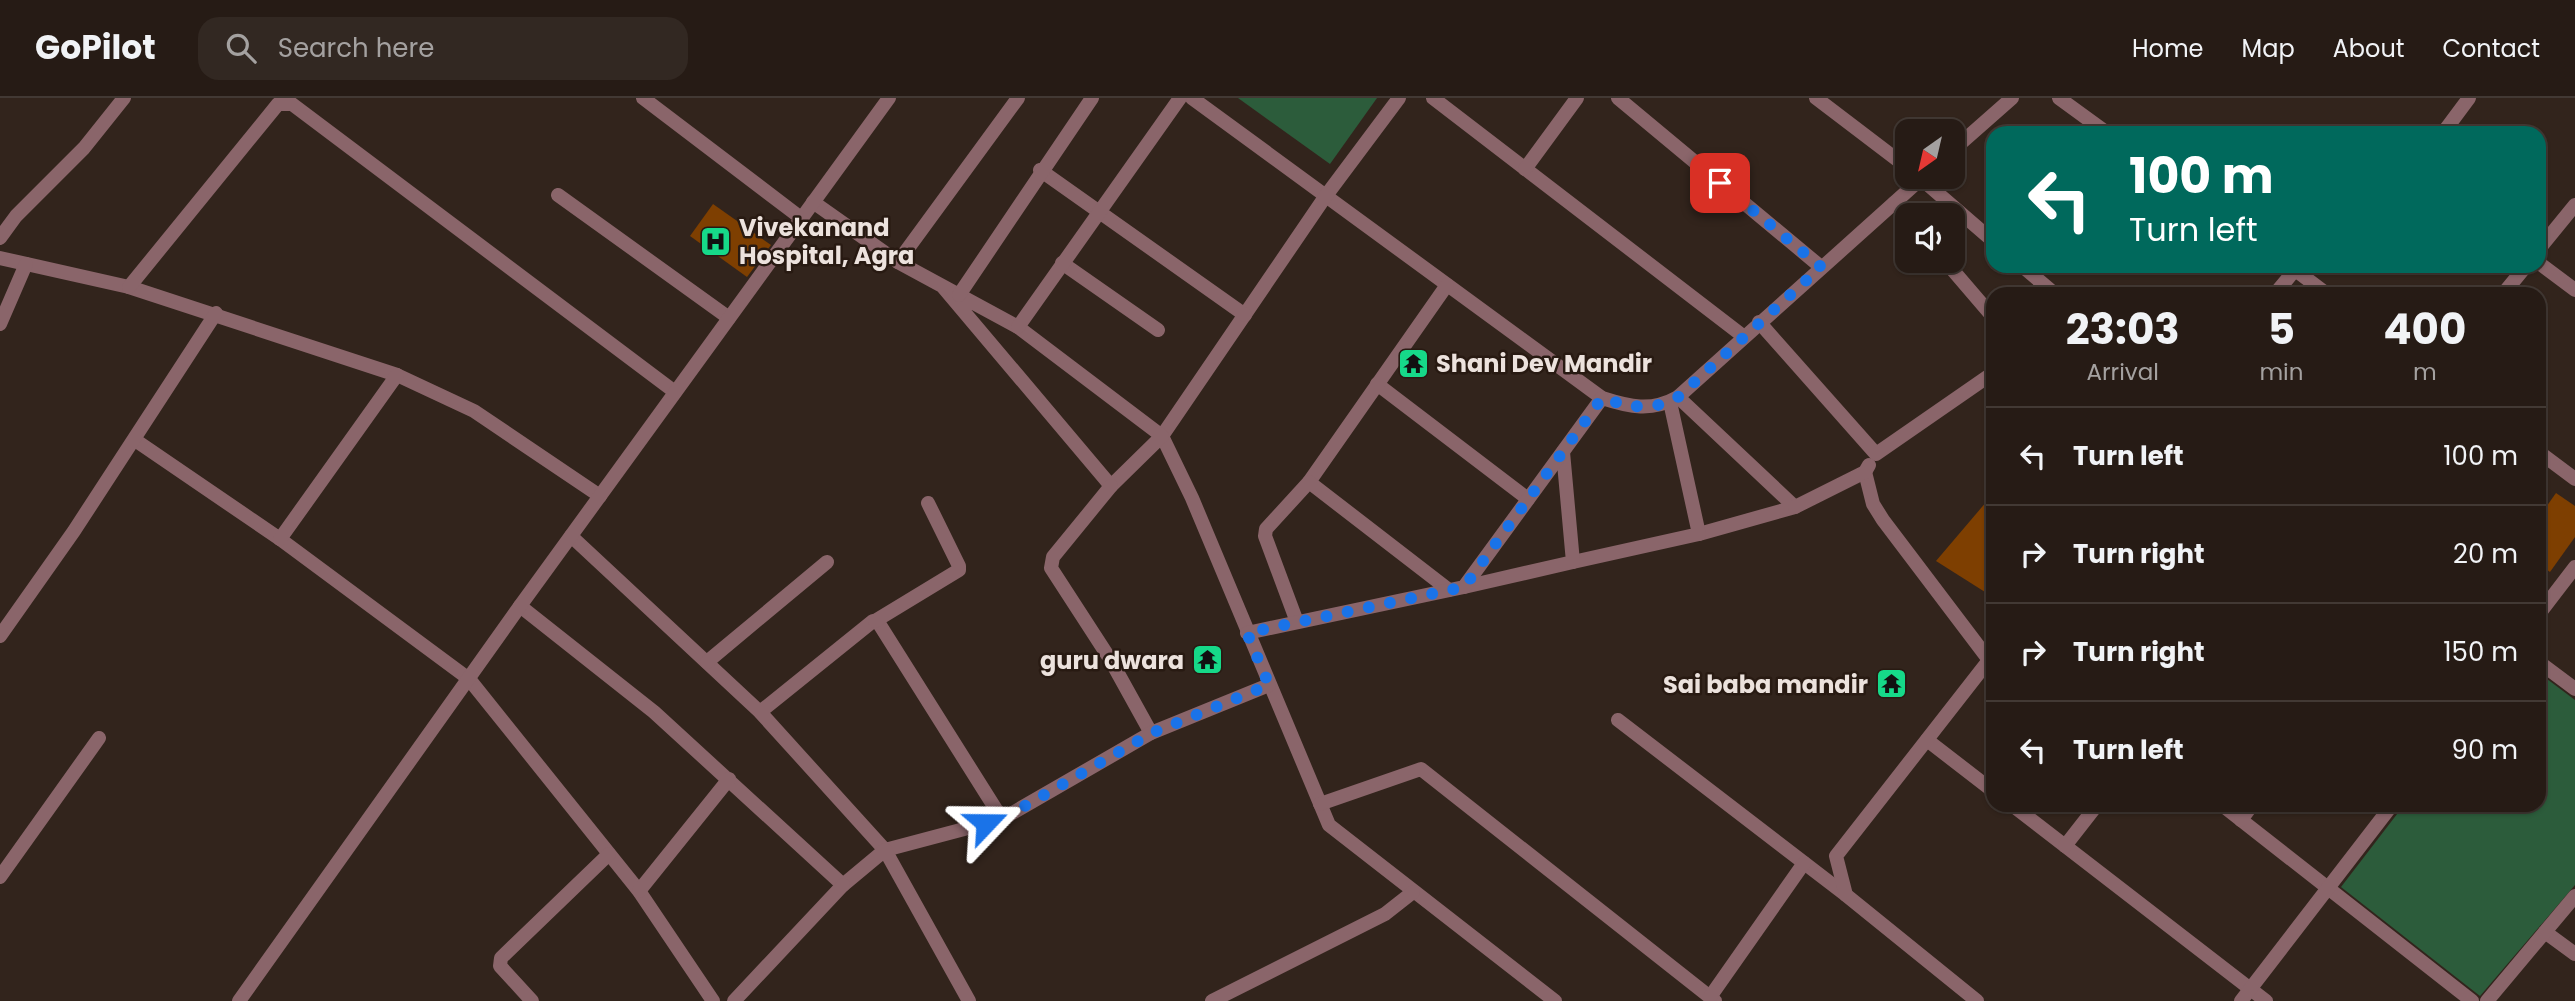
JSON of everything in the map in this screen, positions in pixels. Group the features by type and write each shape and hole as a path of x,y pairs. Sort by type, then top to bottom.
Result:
{"street":[{"path":"0,238 16,216 84,148 124,98"},
{"path":"643,98 801,218"},
{"path":"239,1001 520,606 889,98"},
{"path":"898,262 1018,98"},
{"path":"959,295 1040,170 1092,98"},
{"path":"1018,327 1098,210 1180,98"},
{"path":"1192,98 1602,398 1637,409 1674,399 1909,189"},
{"path":"1152,733 1110,659 1051,568 1053,557 1111,486 1162,436 1325,197 1399,98"},
{"path":"1433,98 1743,336"},
{"path":"1525,169 1577,98"},
{"path":"1618,98 1821,267"},
{"path":"1816,98 1895,158"},
{"path":"1965,139 2012,98"},
{"path":"2059,98 2097,126"},
{"path":"2448,126 2469,98"},
{"path":"129,287 278,104 292,104 675,392"},
{"path":"1040,170 1245,315"},
{"path":"1934,189 1986,235"},
{"path":"558,195 729,318"},
{"path":"813,202 898,262 1018,327 1162,436 1192,498 1329,825 1338,835 1555,1001"},
{"path":"2546,240 2575,205"},
{"path":"0,258 129,287 216,313 397,375 474,411 600,496"},
{"path":"1062,263 1158,330"},
{"path":"0,324 26,264"},
{"path":"2546,268 2575,290"},
{"path":"1955,273 1986,309"},
{"path":"2030,273 2046,287"},
{"path":"2301,273 2318,287"},
{"path":"2509,287 2520,273"},
{"path":"1297,622 1265,536 1266,529 1309,482 1447,285"},
{"path":"943,287 1111,486"},
{"path":"0,636 135,440 216,313"},
{"path":"1759,322 1876,454"},
{"path":"280,539 397,375"},
{"path":"1247,633 1699,534 1795,507 1865,471 1876,454 1986,378"},
{"path":"1377,384 1528,499"},
{"path":"1464,587 1602,398"},
{"path":"1674,399 1795,507"},
{"path":"1674,399 1699,534"},
{"path":"135,440 280,539 469,679 639,891 713,1001"},
{"path":"1563,452 1573,562"},
{"path":"2546,457 2575,479"},
{"path":"1865,471 1873,504 1883,520 1986,651"},
{"path":"1309,482 1449,590"},
{"path":"760,712 876,621 959,570 928,503"},
{"path":"571,536 760,712 885,850 969,1001"},
{"path":"707,662 827,562"},
{"path":"2546,605 2575,567"},
{"path":"520,606 653,712 843,885"},
{"path":"876,621 882,625 1002,819"},
{"path":"1846,895 1836,856 1986,663"},
{"path":"2546,667 2575,689"},
{"path":"734,1001 843,885 885,850 1002,819 1152,733 1269,685"},
{"path":"1618,720 1846,895 1977,1001"},
{"path":"0,877 99,738"},
{"path":"1927,740 1986,786"},
{"path":"1320,804 1422,769 1712,999 1804,863"},
{"path":"639,891 729,779"},
{"path":"2021,812 2266,1001"},
{"path":"2065,846 2092,812"},
{"path":"2231,812 2472,1001"},
{"path":"2241,820 2247,812"},
{"path":"2241,1001 2387,812"},
{"path":"533,1001 500,966 501,958 609,854"},
{"path":"1212,1001 1385,914 1413,892"},
{"path":"2487,1001 2575,896"},
{"path":"2545,932 2575,954"}],"green space":[{"path":"1238,98 1377,98 1330,164"},
{"path":"2546,678 2575,700 2575,885 2480,996 2341,887 2399,812 2546,812"}],"building":[{"path":"713,204 771,245 747,277 690,236"},
{"path":"2556,493 2575,506 2575,537 2550,572 2546,569 2546,507"},
{"path":"1986,502 1986,591 1936,561"}],"place":[{"name":"Vivekanand Hospital, Agra","path":"716,241"},
{"name":"Shani Dev Mandir","path":"1413,363"},
{"name":"guru dwara","path":"1207,660"},
{"name":"Sai baba mandir","path":"1891,684"}],"route":[{"path":"986,823 1002,819 1152,733 1269,685 1247,633 1464,587 1602,398 1637,409 1670,402 1821,267 1720,183"}]}
